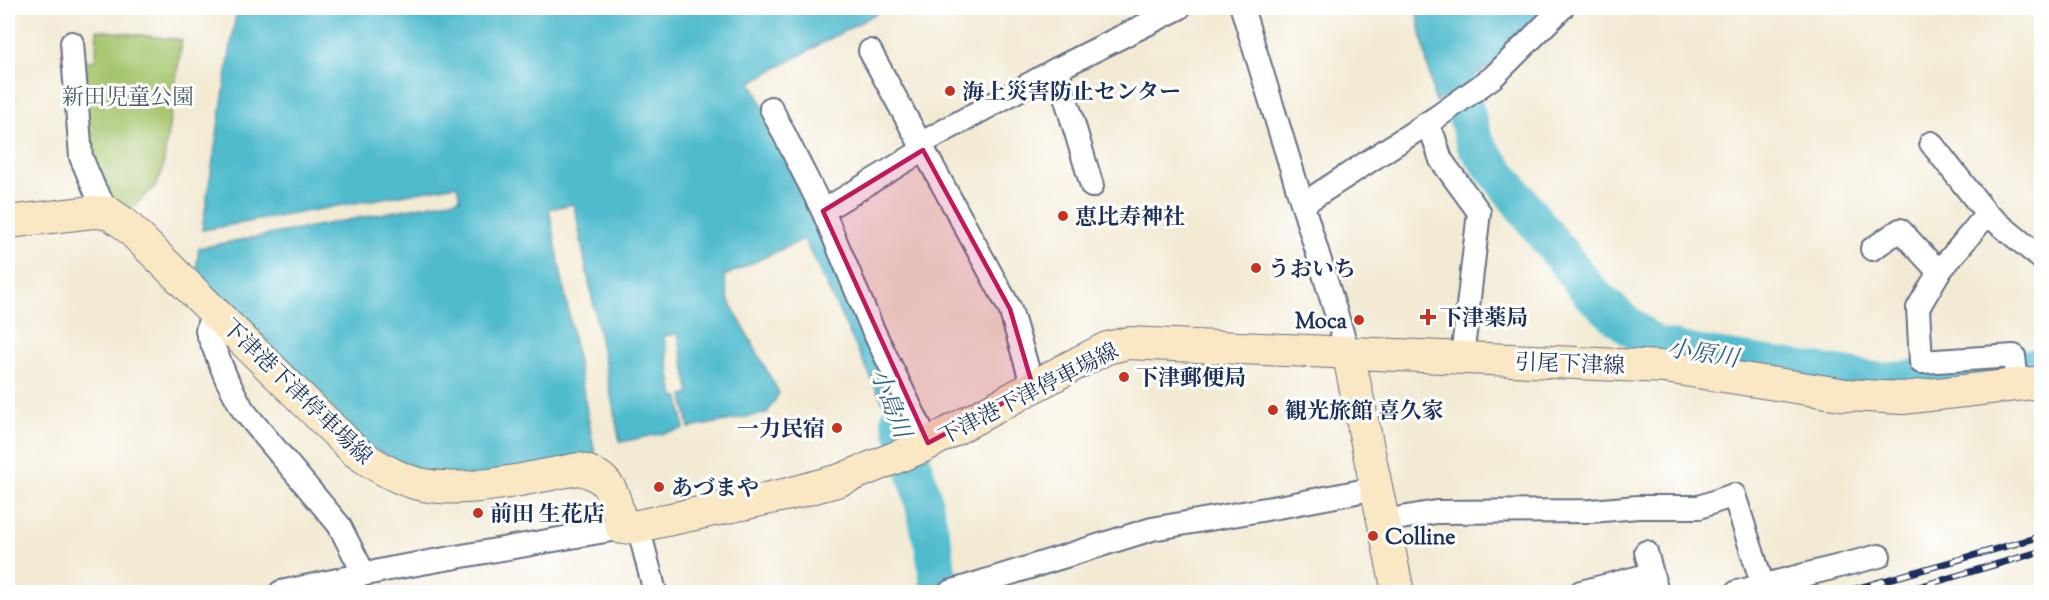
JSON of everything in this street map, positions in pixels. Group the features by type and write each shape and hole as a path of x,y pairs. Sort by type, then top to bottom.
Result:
{"main road":[{"path":"8,222 93,212 109,213"},
{"name":"下津港下津停車場線","path":"109,213 125,224 355,451 374,465 414,483 460,489 579,469 594,472 604,479 612,490 630,527 815,488 840,480 919,448 1107,348 1128,343 1348,352"},
{"path":"1348,352 1398,592"},
{"name":"引尾下津線","path":"1348,352 1665,367 1847,394 1903,398 2022,376"}],"street":[{"path":"823,211 922,147 1057,69 1179,8"},
{"path":"1242,8 1348,352"},
{"path":"1303,204 1431,121 1493,77 1562,8"},
{"path":"72,43 81,157 95,190 109,213"},
{"path":"870,51 1010,309 1033,387"},
{"path":"1057,69 1092,186"},
{"path":"771,108 823,211 919,448"},
{"path":"1431,121 1441,160 1479,212 1462,358"},
{"path":"1931,143 1987,214 2042,259"},
{"path":"1987,214 1939,272 1918,308 1921,362 2014,356 2022,376"},
{"path":"1872,249 1900,230 1939,272"},
{"path":"217,314 209,323 207,330 227,380 243,410 339,525 364,574"},
{"path":"950,592 1152,528 1289,506 1377,488"},
{"path":"1384,521 1436,512 1591,511 1638,507 1699,507 1734,495 1763,586"},
{"path":"281,592 364,574 630,527 655,592"},
{"path":"1581,592 1654,583 1646,552"},
{"path":"1737,592 1879,556"}],"highlighted area":[{"path":"923,150 1010,309 1033,387 928,443 823,211"}],"green space":[{"name":"新田児童公園","path":"97,30 182,40 162,172 156,185 125,215 94,174 79,63 96,60"}],"water":[{"path":"237,8 886,8 751,82 818,219 918,439 904,446 804,239 724,276 728,299 779,393 767,413 689,428 683,396 690,394 678,334 664,336 674,397 679,397 684,429 620,442 574,204 549,209 595,454 522,470 466,476 427,471 408,465 370,447 196,273 199,248 460,199 457,185 202,230"},
{"path":"1416,8 1544,8 1547,10 1491,65 1435,102"}],"waterway":[{"name":"小原川","path":"1451,61 1475,144 1590,292 1654,345 1695,354 1883,382 2042,367"},
{"name":"小島川","path":"900,419 921,492 934,549 940,592"}],"railway":[{"path":"1844,592 2042,536"},
{"path":"1901,592 2042,551"}],"place":[{"name":"海上災害防止センター","path":"950,91"},
{"name":"恵比寿神社","path":"1063,216"},
{"name":"うおいち","path":"1256,268"},
{"name":"下津薬局","path":"1428,317"},
{"name":"Moca","path":"1359,320"},
{"name":"下津郵便局","path":"1124,377"},
{"name":"観光旅館 喜久家","path":"1273,410"},
{"name":"一力民宿","path":"837,428"},
{"name":"あづまや","path":"659,487"},
{"name":"前田 生花店","path":"478,513"},
{"name":"Colline","path":"1373,536"}]}
